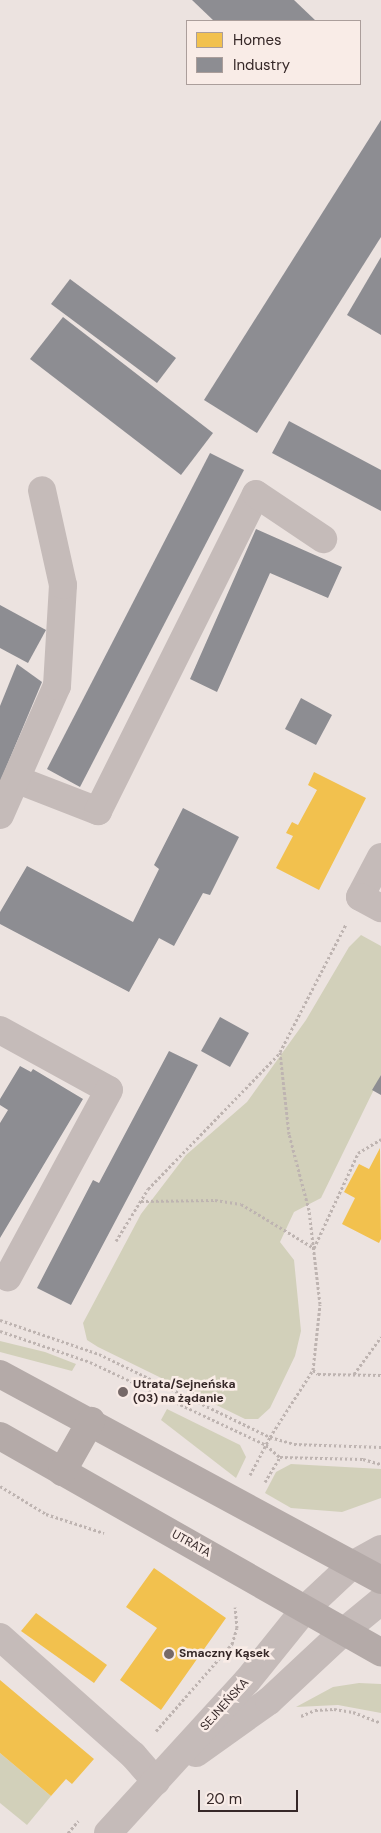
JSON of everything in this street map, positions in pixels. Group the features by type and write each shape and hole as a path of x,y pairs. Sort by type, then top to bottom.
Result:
{"main road":[{"path":"0,1374 381,1580"},
{"path":"62,1472 91,1422"},
{"name":"UTRATA","path":"0,1436 305,1609 342,1633 381,1652"}],"street":[{"path":"0,815 18,780 57,686 64,585 42,490"},
{"path":"18,780 98,811 256,494 323,539"},
{"path":"370,902 381,857"},
{"path":"0,1030 109,1090 8,1277"},
{"name":"SEJNEŃSKA","path":"108,1833 246,1681 305,1609 352,1565 381,1549"},
{"name":"SEJNEŃSKA","path":"156,1781 269,1701 342,1633 381,1601"},
{"path":"0,1637 134,1756 156,1781"}],"path":[{"path":"116,1241 148,1188 200,1133 251,1085 280,1052 370,902"},
{"path":"236,1501 270,1437 314,1370 320,1304 309,1210 289,1134 280,1052"},
{"path":"314,1248 358,1154 381,1139"},
{"path":"141,1201 215,1200 241,1204 314,1248"},
{"path":"0,1320 99,1354 270,1437 294,1444 381,1447"},
{"path":"0,1331 90,1362 266,1445 280,1457 363,1459 381,1464"},
{"path":"354,1374 381,1337"},
{"path":"314,1370 318,1374 381,1375"},
{"path":"0,1486 46,1514 107,1534"},
{"path":"134,1756 232,1644 237,1628 236,1607 229,1600"},
{"path":"68,1833 80,1819"}],"shaded area":[{"path":"361,935 381,946 381,1075 321,1198 294,1212 280,1242 294,1260 301,1331 295,1356 270,1408 258,1419 245,1419 98,1347 87,1340 83,1323 141,1214 186,1155 247,1102 306,1020 349,947"},
{"path":"0,1341 45,1352 76,1364 72,1371 0,1352"},
{"path":"167,1409 240,1445 246,1457 236,1478 161,1420"},
{"path":"291,1464 381,1469 381,1498 342,1512 291,1508 265,1493 276,1472"},
{"path":"359,1683 381,1684 381,1713 338,1705 296,1707 333,1687"},
{"path":"0,1753 51,1796 27,1825 0,1803"}],"building: Homes":[{"path":"314,772 366,798 319,890 276,868 293,836 286,833 292,822 298,825 317,790 308,785"},
{"path":"380,1148 381,1239 379,1243 342,1224 355,1198 344,1192 359,1164 369,1169"},
{"name":"Smaczny Kąsek","path":"154,1568 226,1618 161,1710 120,1680 157,1628 126,1607"},
{"path":"36,1613 107,1665 94,1683 21,1631"},
{"path":"0,1680 94,1759 72,1784 66,1779 51,1796 0,1753"}],"building: Industry":[{"path":"192,0 294,0 315,20 213,20"},
{"path":"381,120 381,237 257,433 204,400"},
{"path":"381,257 381,335 347,315"},
{"path":"70,279 176,358 157,383 51,304"},
{"path":"63,317 213,433 181,475 30,359"},
{"path":"289,421 381,470 381,511 272,453"},
{"path":"210,453 244,470 80,787 47,769"},
{"path":"256,529 342,567 328,598 270,573 217,692 190,679"},
{"path":"0,605 46,630 28,663 0,648"},
{"path":"17,664 42,682 0,782 0,706"},
{"path":"301,698 332,715 316,745 285,729"},
{"path":"183,808 239,837 210,895 203,893 174,946 159,938 129,992 0,924 0,912 27,866 133,922 159,869 154,865"},
{"path":"220,1017 249,1033 230,1067 201,1051"},
{"path":"169,1051 198,1065 71,1305 37,1288 93,1180 99,1183"},
{"path":"20,1066 31,1072 33,1069 83,1099 0,1238 0,1123 8,1110 0,1105 0,1099"},
{"path":"381,1075 381,1095 372,1090"}],"place":[{"name":"Utrata/Sejneńska (03) na żądanie","path":"123,1392"},
{"name":"Smaczny Kąsek","path":"169,1654"}]}
